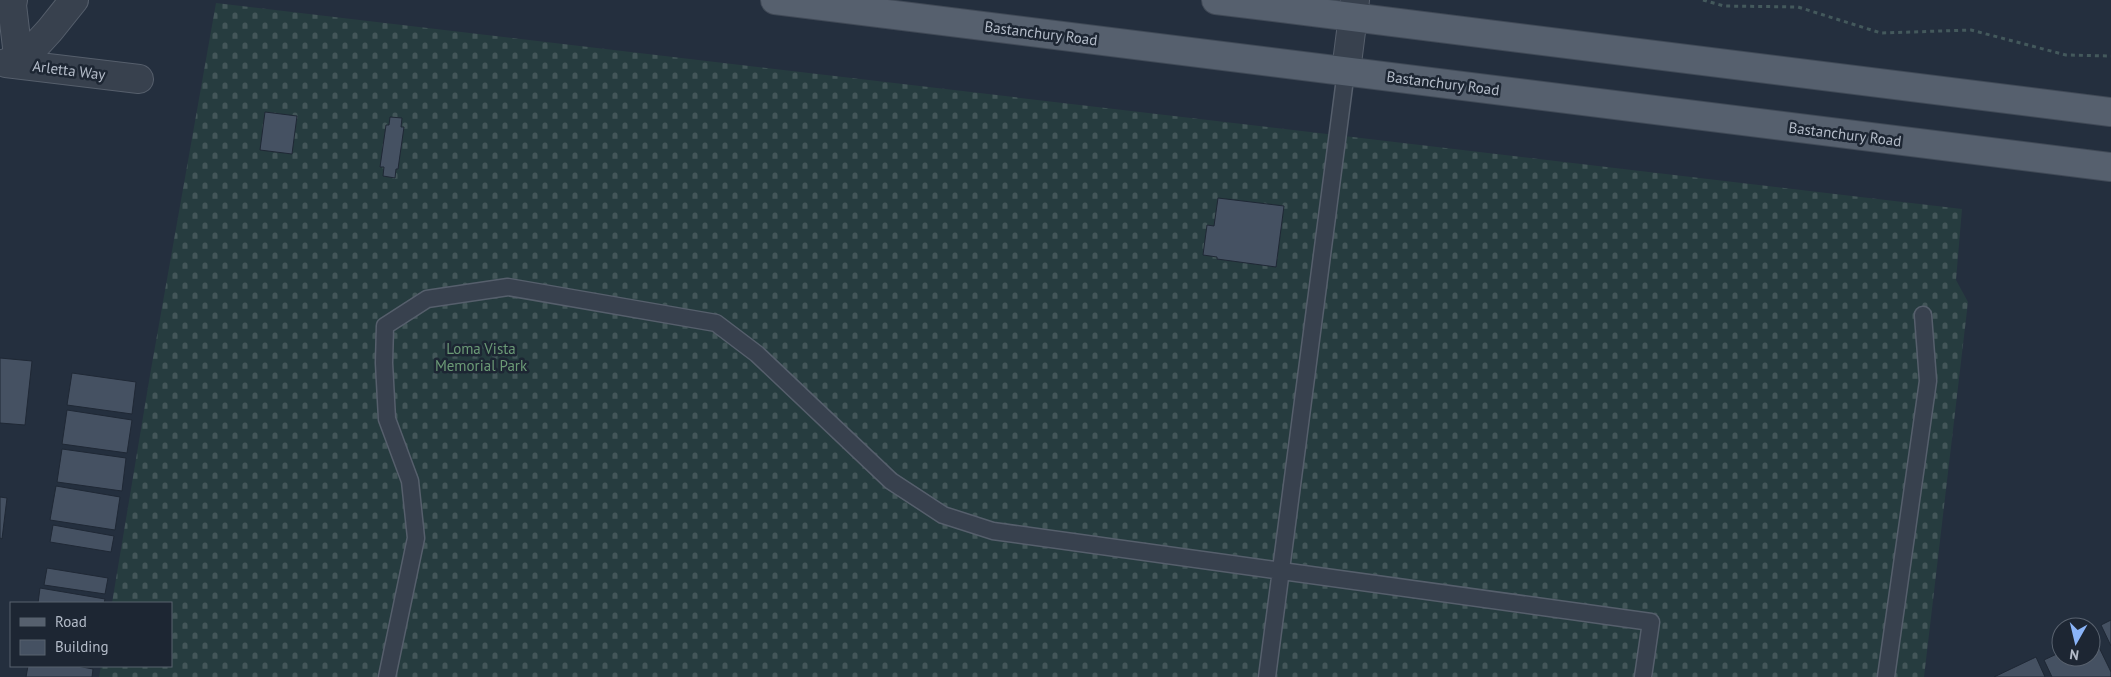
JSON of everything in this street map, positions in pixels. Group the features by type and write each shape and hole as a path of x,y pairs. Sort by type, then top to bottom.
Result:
{"main road":[{"name":"Bastanchury Road","path":"775,0 2111,167"},
{"path":"1216,0 1354,8 2111,112"}],"street":[{"path":"9,63 12,5 14,0"},
{"path":"9,63 50,30 74,0"},
{"path":"1346,71 1354,8"},
{"name":"Arletta Way","path":"9,63 139,79"}],"lane":[{"path":"1268,677 1346,71"},
{"path":"387,677 416,538 410,482 387,420 384,363 385,326 427,299 508,287 716,323 757,354 891,481 943,515 993,531 1651,622 1643,677"},
{"path":"1886,677 1928,381 1923,315"}],"path":[{"path":"1703,0 1724,6 1798,7 1881,33 1971,30 2066,55 2111,56"}],"green space":[{"name":"Loma Vista Memorial Park","path":"216,3 1962,209 1956,280 1968,302 1924,677 99,677 101,667 172,667 172,602 112,602"}],"building":[{"path":"265,112 297,116 292,154 260,150"},
{"path":"390,117 402,118 401,127 404,127 395,178 383,176 384,167 380,167 386,125 389,125"},
{"path":"1218,198 1284,206 1276,267 1217,259 1217,257 1203,255 1207,225 1214,226"},
{"path":"0,358 32,361 25,425 0,423"},
{"path":"72,373 136,382 132,414 67,405"},
{"path":"67,410 132,420 127,453 62,444"},
{"path":"62,449 126,458 122,491 57,482"},
{"path":"56,486 120,497 115,530 50,520"},
{"path":"0,497 7,498 2,539 0,538"},
{"path":"53,525 114,536 111,552 50,542"},
{"path":"47,568 108,578 105,594 44,585"},
{"path":"40,588 105,599 104,602 38,602"},
{"path":"2111,620 2111,646 2101,625"},
{"path":"2101,651 2111,672 2111,677 2052,677 2044,660 2051,657 2051,667 2101,667"},
{"path":"2036,657 2045,677 1994,677"},
{"path":"28,667 82,667 93,669 92,677 26,677"}]}
